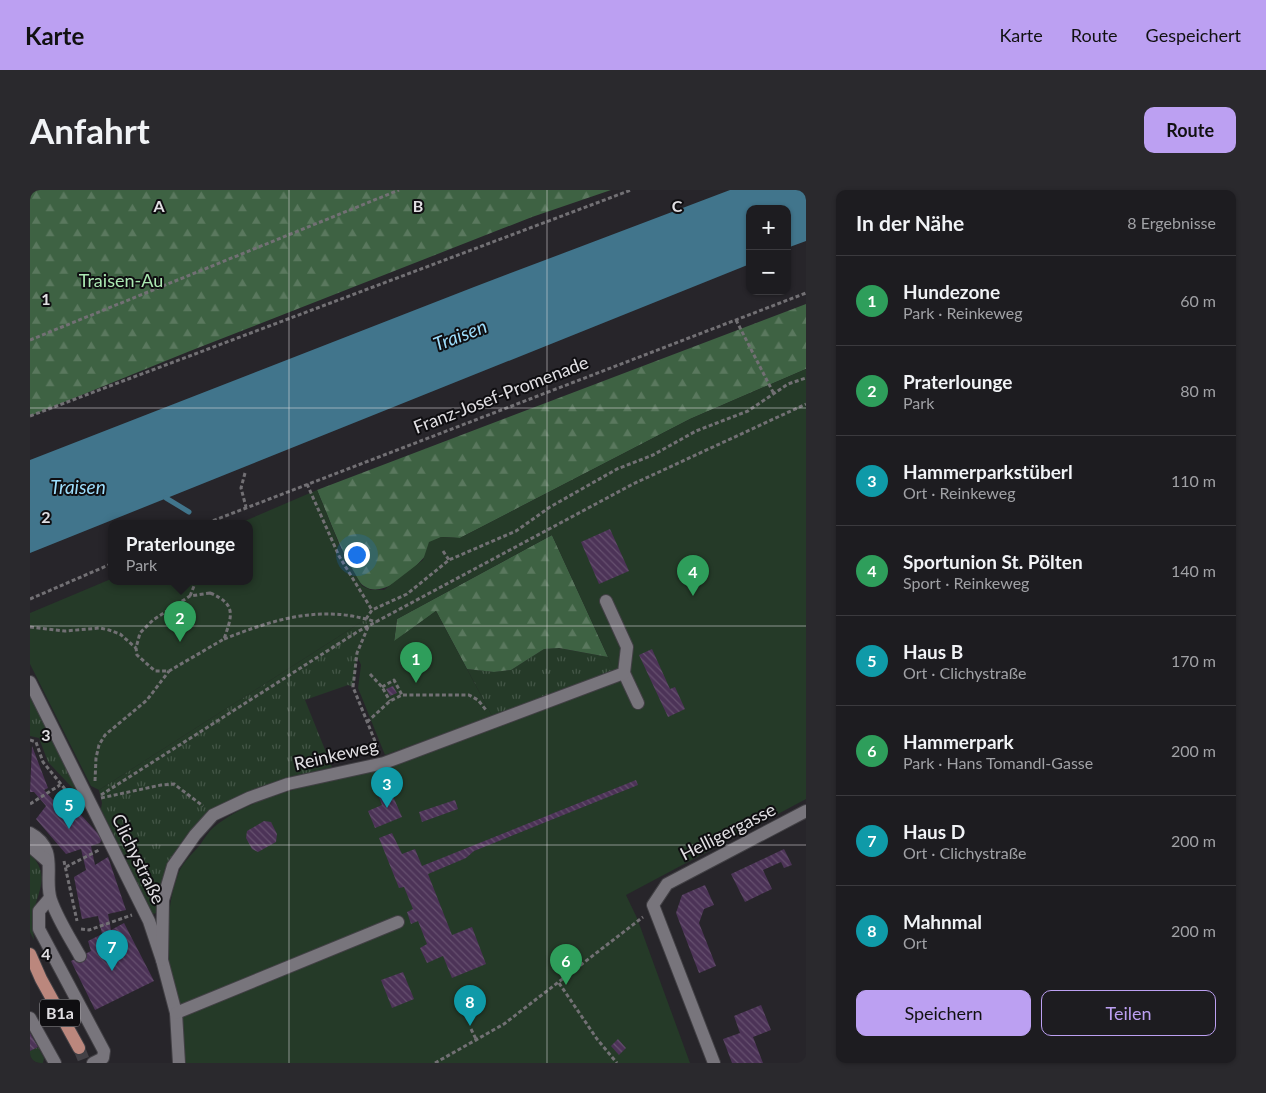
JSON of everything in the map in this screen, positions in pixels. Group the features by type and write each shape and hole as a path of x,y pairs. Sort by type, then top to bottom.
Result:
{"main road":[{"name":"B1a","path":"30,954 41,979 79,1048"},
{"name":"B1a","path":"30,965 41,979"}],"street":[{"path":"606,601 627,647 621,674 638,703"},
{"name":"Reinkeweg","path":"162,960 163,900 173,866 194,835 213,815 248,798 288,784 384,763 621,674"},
{"name":"Clichystraße","path":"30,682 149,922 162,960 176,1013 179,1063"},
{"name":"Helligergasse","path":"653,905 667,884 806,811"},
{"path":"30,833 40,840 45,849 50,869 50,898 80,956"},
{"path":"30,846 40,854 50,869"},
{"path":"50,898 37,918 39,929 43,940 104,1051 98,1060"},
{"path":"653,905 714,1063"},
{"path":"176,1013 398,922"},
{"path":"30,1018 55,1063"}],"path":[{"path":"30,340 398,190"},
{"path":"30,416 631,190"},
{"name":"Franz-Josef-Promenade","path":"214,520 806,293"},
{"path":"736,320 774,394"},
{"path":"366,619 372,610 407,594 449,560 516,530 550,507 617,468 653,455 696,431 748,410 788,384 806,378"},
{"path":"89,801 377,622 633,484 806,404"},
{"path":"245,473 241,488 246,507"},
{"path":"307,484 338,556 372,610"},
{"path":"443,551 449,560"},
{"path":"30,599 108,565"},
{"path":"190,596 194,585"},
{"path":"169,671 155,671 137,655 136,648 140,633 153,620 190,596 210,593 224,600 230,606 232,618 224,639"},
{"path":"89,801 95,787 96,758 99,745 119,721 147,700 169,671 224,639 279,620 312,614 341,613 377,622"},
{"path":"30,627 65,631 100,628 120,634 136,648"},
{"path":"368,627 357,653 353,687 384,763"},
{"path":"370,674 382,687 390,701"},
{"path":"382,687 394,680 402,695"},
{"path":"367,722 390,701 402,695 469,695 478,700 493,722"},
{"path":"30,740 36,742 43,762 60,785 78,803 161,785 174,784 186,790 213,815"},
{"path":"30,804 60,785"},
{"path":"62,859 66,867 77,922 81,929 89,930 133,914"},
{"path":"435,1063 477,1041 504,1024 645,915 653,905"},
{"path":"559,983 597,1039 617,1063"},
{"path":"471,1029 477,1041"}],"green space":[{"name":"Traisen-Au","path":"30,190 611,190 532,217 30,416"},
{"path":"806,304 806,369 690,419 460,538 441,537 407,574 384,588 374,589 364,586 352,570 317,490"},
{"path":"806,369 806,799 626,895 637,918 690,1063 184,1063 172,992 168,942 169,917 172,894 179,872 212,829 241,810 272,796 336,778 614,670 552,535 397,619 394,641 436,611 492,716 385,755 358,688 361,665 357,656 368,627 366,619 99,790 91,786 30,664 30,613 108,580 108,585 253,585 253,520 247,520 317,490 341,549 362,586 371,590 384,590 423,560 429,542 441,537 460,538 690,419"},
{"path":"552,535 608,657 559,648 544,649 511,670 494,672 467,669 436,611 394,642 397,619"},
{"path":"366,619 368,627 357,656 353,687 348,685 305,700 332,767 270,785 241,796 216,810 194,828 176,850 164,878 157,913 152,914 101,809 102,803 99,790"},
{"path":"558,648 608,657 615,670 492,716 467,669 494,672 511,670 544,649"},
{"path":"30,695 82,798 48,762 39,738 30,736"},
{"path":"30,854 40,869 42,876 33,916 34,940 30,932"},
{"path":"38,1047 44,1058 43,1063 30,1063 30,1051"}],"water":[{"name":"Traisen","path":"730,190 806,190 806,241 791,247 791,205 746,205 746,266 112,520 108,520 108,522 30,553 30,460 474,287"}],"building":[{"path":"610,529 629,571 599,584 581,542"},
{"path":"652,649 670,689 675,687 685,709 668,717 639,655"},
{"path":"393,686 397,693 390,696 386,689"},
{"path":"32,746 48,788 44,790 53,800 61,793 102,838 100,843 91,846 95,865 108,857 126,910 108,914 111,930 124,923 154,981 95,1010 71,961 91,951 88,941 102,934 98,916 82,919 74,877 86,870 81,849 66,854 36,819 46,806 34,792 30,792"},
{"path":"636,780 638,785 474,851 466,858 428,874 452,935 472,927 486,964 452,978 443,956 427,963 420,948 427,944 418,921 411,924 407,912 413,909 404,887 399,888 379,838 392,833 402,854 415,849 422,866"},
{"path":"389,787 402,817 375,828 368,811 382,805 377,792"},
{"path":"455,800 458,809 422,822 419,812"},
{"path":"264,821 271,822 277,834 276,842 258,852 252,849 246,838 247,831"},
{"path":"784,849 792,865 784,868 781,862 763,870 772,889 745,902 731,874"},
{"path":"705,885 714,905 704,909 699,923 716,966 699,973 676,913 682,895"},
{"path":"403,972 414,999 392,1008 381,980"},
{"path":"761,1005 771,1030 753,1037 763,1063 732,1063 723,1039 740,1033 734,1016"},
{"path":"30,1033 38,1047 30,1051"},
{"path":"618,1039 626,1048 619,1055 611,1046"}],"waterway":[{"path":"166,498 189,512"}],"tunnel":[{"path":"79,1048 85,1063"}],"place":[{"name":"Sportunion St. Pölten","path":"693,596"},
{"name":"Praterlounge","path":"180,642"},
{"name":"Hundezone","path":"416,683"},
{"name":"Hammerparkstüberl","path":"387,808"},
{"name":"Haus B","path":"69,829"},
{"name":"Haus D","path":"112,971"},
{"name":"Hammerpark","path":"566,985"},
{"name":"Mahnmal","path":"470,1026"}]}
